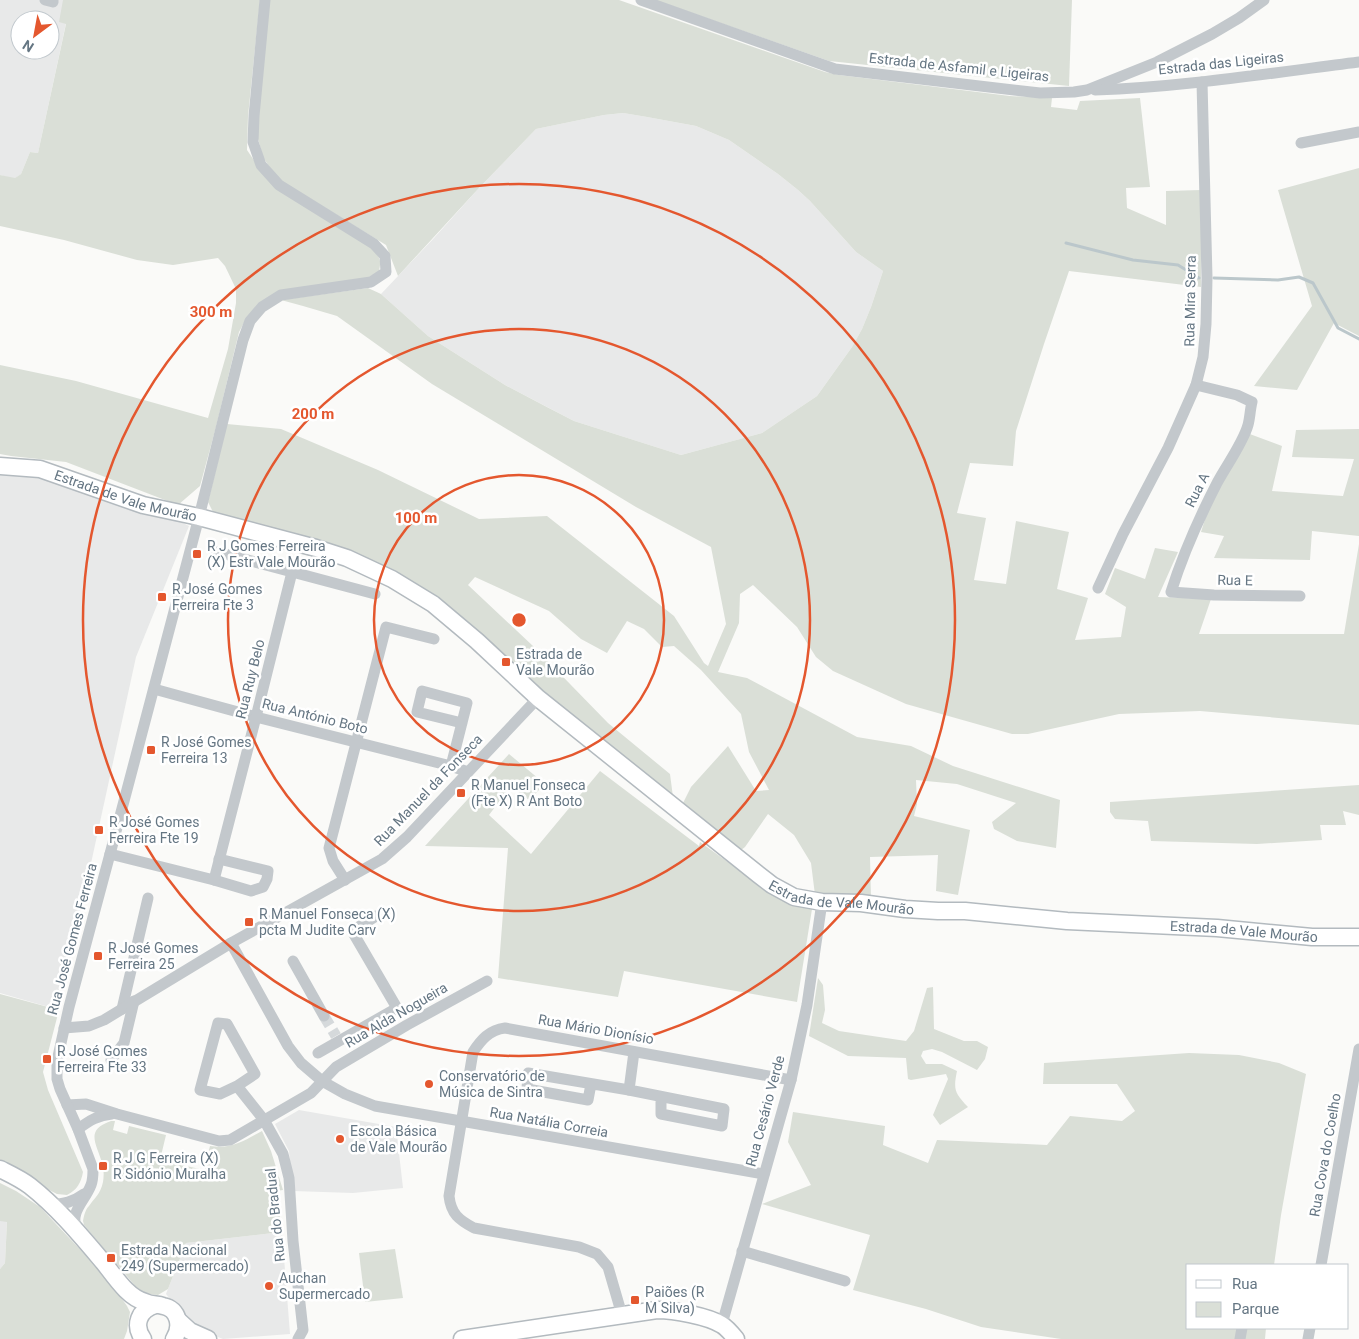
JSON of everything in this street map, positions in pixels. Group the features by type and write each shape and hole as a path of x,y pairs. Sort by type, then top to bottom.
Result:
{"street":[{"path":"46,0 53,2 53,0"},
{"name":"Rua José Gomes Ferreira","path":"80,1236 74,1219 92,1182 93,1169 60,1089 56,1071 64,1028 199,517 243,340 250,322 262,307 281,296 371,282 386,272 385,256 374,244 279,184 261,165 253,142 265,0"},
{"name":"Estrada de Asfamil e Ligeiras","path":"641,0 835,69 1040,93 1087,90 1157,62 1212,34 1264,0"},
{"name":"Estrada das Ligeiras","path":"1087,90 1202,82 1359,62"},
{"name":"Rua Mira Serra","path":"1098,588 1123,534 1168,448 1196,386 1203,357 1207,278 1202,82"},
{"path":"1301,143 1359,132"},
{"name":"Rua A","path":"1170,592 1196,526 1248,427 1252,402 1237,395 1196,386"},
{"name":"Estrada de Vale Mourão","path":"0,466 40,469 143,505 199,517 339,555 371,568 425,598 450,618 538,698 772,885 794,896 822,902 861,903 905,909 965,911 1067,922 1217,928 1312,937 1359,937"},
{"path":"214,551 375,594"},
{"name":"Rua Ruy Belo","path":"214,880 292,572"},
{"name":"Rua E","path":"1170,592 1214,595 1300,596"},
{"path":"345,880 333,861 329,848 386,627 434,639"},
{"name":"Rua António Boto","path":"154,689 468,772"},
{"name":"Rua Manuel da Fonseca","path":"64,1028 89,1026 104,1020 231,943 382,858 407,837 538,698"},
{"path":"451,766 462,723"},
{"path":"110,854 251,891 263,887 268,871 219,859"},
{"path":"122,1008 148,898"},
{"name":"Rua Cesário Verde","path":"722,1324 791,1080 806,1005 822,902"},
{"path":"318,1053 337,1039 360,1029 397,1008 352,932 376,916"},
{"name":"Rua Natália Correia","path":"231,943 288,1046 301,1063 322,1081 349,1096 375,1106 764,1174"},
{"path":"293,961 324,1016"},
{"name":"Rua Alda Nogueira","path":"67,1105 86,1104 219,1141 234,1139 312,1092 336,1067 487,981"},
{"path":"111,1060 124,1043 134,1002"},
{"path":"218,1023 227,1024 255,1074 237,1086 220,1094 200,1090 218,1023"},
{"name":"Rua Mário Dionísio","path":"622,1315 608,1267 597,1254 579,1247 474,1228 459,1219 453,1211 449,1196 473,1052 482,1039 493,1031 505,1028 791,1080"},
{"path":"360,1029 371,1046"},
{"name":"Rua Cova do Coelho","path":"1321,1264 1359,1049"},
{"path":"628,1090 634,1052"},
{"path":"591,1084 588,1100 527,1089 528,1073 661,1096 724,1108 722,1126 661,1114 661,1096"},
{"name":"Rua do Bradual","path":"237,1086 264,1120 283,1154 288,1178 303,1330 298,1339"},
{"path":"78,1129 93,1119 104,1115 117,1114"},
{"path":"0,1169 29,1185 49,1203 126,1290 136,1313 137,1332"},
{"path":"0,1178 49,1203 60,1204 74,1201 88,1192"},
{"path":"742,1251 845,1281"},
{"path":"126,1290 145,1302 162,1305 174,1312 179,1328 174,1339"},
{"path":"137,1332 140,1316 149,1307 155,1305"},
{"path":"462,1339 657,1310 670,1310 722,1324 736,1339"},
{"path":"178,1320 190,1331 208,1339"}],"shaded area":[{"path":"0,0 71,0 60,51 60,10 10,10 10,60 58,60 38,153 30,152 21,174 14,179 0,175"},
{"path":"623,113 696,126 729,140 798,190 856,252 883,271 862,329 852,347 817,396 762,433 681,455 574,421 505,385 428,336 381,294 536,129"},
{"path":"0,470 49,477 189,526 136,657 59,1010 0,993"},
{"name":"Escola Básica de Vale Mourão","path":"299,1110 396,1127 403,1188 353,1193 293,1191 289,1151 275,1124"},
{"path":"0,1221 7,1221 5,1263 0,1269"},
{"path":"282,1232 290,1334 223,1339 205,1332 190,1323 166,1294 186,1243"}],"green space":[{"path":"63,0 260,0 248,116 247,150 260,169 371,247 380,260 379,271 368,278 281,291 247,317 239,332 200,486 178,505 66,462 0,454 0,365 76,381 208,418 228,349 236,303 236,289 225,266 218,258 173,265 137,260 64,240 0,226 0,175 15,178 21,174 30,152 38,153 58,60 60,60 66,24 60,22"},
{"path":"269,0 619,0 825,72 839,75 1010,96 1052,98 1051,107 1077,110 1080,101 1140,98 1150,187 1126,188 1127,208 1166,225 1166,191 1201,190 1201,287 1069,271 1016,431 1013,466 970,463 957,513 986,518 974,580 1006,584 1016,521 1069,532 1057,589 1088,598 1075,640 1121,637 1126,607 1105,594 1115,568 1145,579 1155,548 1178,552 1158,597 1211,599 1199,634 1344,634 1359,544 1359,725 1200,711 1119,714 1028,734 1012,734 906,704 833,671 816,657 797,627 753,585 740,594 739,623 718,672 747,678 857,737 911,746 953,766 1060,800 1056,848 1017,841 994,829 992,822 1016,803 957,784 916,780 917,804 914,816 970,830 958,895 936,891 938,855 870,857 871,898 815,895 811,863 794,835 768,814 745,847 740,851 682,805 691,787 728,746 756,791 769,790 749,752 741,714 701,670 674,646 662,647 644,629 627,621 607,653 581,639 549,611 475,577 468,585 533,646 608,723 670,774 673,797 535,687 436,598 371,560 333,546 219,516 213,512 208,502 227,424 281,429 378,470 479,519 547,516 674,616 704,663 708,666 726,624 711,547 636,507 432,384 337,316 281,300 368,288 381,294 428,336 505,385 574,421 681,455 762,433 817,396 852,347 862,329 883,271 856,252 798,190 729,140 696,126 623,113 536,129 398,276 386,245 283,182 272,171 263,157 257,135"},
{"path":"655,0 1072,0 1069,86 829,61"},
{"path":"1359,168 1359,336 1334,323 1297,390 1254,386 1312,306 1278,190"},
{"path":"1359,429 1359,536 1312,531 1310,560 1214,558 1224,536 1201,532 1208,510 1247,433 1282,446 1272,491 1343,496 1354,459 1292,457 1296,430"},
{"path":"509,754 545,784 529,800 511,786 489,815 531,854 600,771 699,846 700,842 771,893 812,909 797,1002 624,971 618,997 498,978 508,848 425,846"},
{"path":"1359,785 1359,815 1343,811 1346,825 1320,825 1322,840 1257,844 1151,841 1148,821 1115,819 1110,812 1110,802"},
{"path":"818,978 823,985 825,1010 822,1023 839,1031 906,1041 914,1031 927,988 933,987 934,1029 964,1041 977,1041 988,1047 985,1059 977,1070 942,1052 932,1049 923,1051 921,1056 926,1064 942,1064 957,1071 956,1091 968,1107 940,1125 933,1115 948,1079 946,1074 911,1080 908,1079 906,1058 848,1056 809,1036"},
{"path":"0,994 59,1010 43,1072 48,1090 83,1172 78,1186 67,1195 57,1194 0,1165"},
{"path":"1189,1053 1239,1055 1279,1063 1306,1074 1274,1264 1186,1264 1186,1329 1266,1329 1265,1339 1061,1339 981,1327 926,1309 853,1290 870,1235 762,1204 811,1185 788,1142 793,1112 885,1126 883,1145 928,1163 937,1140 1047,1145 1070,1116 1122,1121 1135,1111 1117,1084 1043,1084 1044,1063"},
{"path":"115,1121 113,1130 127,1134 129,1126 166,1135 160,1160 204,1170 210,1146 232,1145 262,1131 271,1151 283,1190 276,1191 282,1232 186,1243 168,1289 158,1295 147,1294 136,1287 84,1225 83,1221 87,1209 99,1193 103,1180 104,1172 94,1138 95,1133 103,1125"},
{"path":"0,1183 40,1207 107,1278 130,1312 124,1339 0,1339 0,1269 5,1263 7,1222 0,1221"},
{"path":"395,1249 403,1298 365,1302 359,1253"}],"waterway":[{"path":"1066,243 1133,260 1178,265 1199,278"},
{"path":"1214,278 1278,280 1299,277 1313,283 1338,328 1359,339"}],"tunnel":[{"path":"324,1016 336,1036"}],"place":[{"name":"R J Gomes Ferreira (X) Estr Vale Mourão","path":"197,554"},
{"name":"R José Gomes Ferreira Fte 3","path":"162,597"},
{"name":"Estrada de Vale Mourão","path":"506,662"},
{"name":"R José Gomes Ferreira 13","path":"151,750"},
{"name":"R Manuel Fonseca (Fte X) R Ant Boto","path":"461,793"},
{"name":"R José Gomes Ferreira Fte 19","path":"99,830"},
{"name":"R Manuel Fonseca (X) pcta M Judite Carv","path":"249,922"},
{"name":"R José Gomes Ferreira 25","path":"98,956"},
{"name":"R José Gomes Ferreira Fte 33","path":"47,1059"},
{"name":"Conservatório de Música de Sintra","path":"429,1084"},
{"name":"Escola Básica de Vale Mourão","path":"340,1139"},
{"name":"R J G Ferreira (X) R Sidónio Muralha","path":"103,1166"},
{"name":"Estrada Nacional 249 (Supermercado)","path":"111,1258"},
{"name":"Auchan Supermercado","path":"269,1286"},
{"name":"Paiões (R M Silva)","path":"635,1300"}]}
